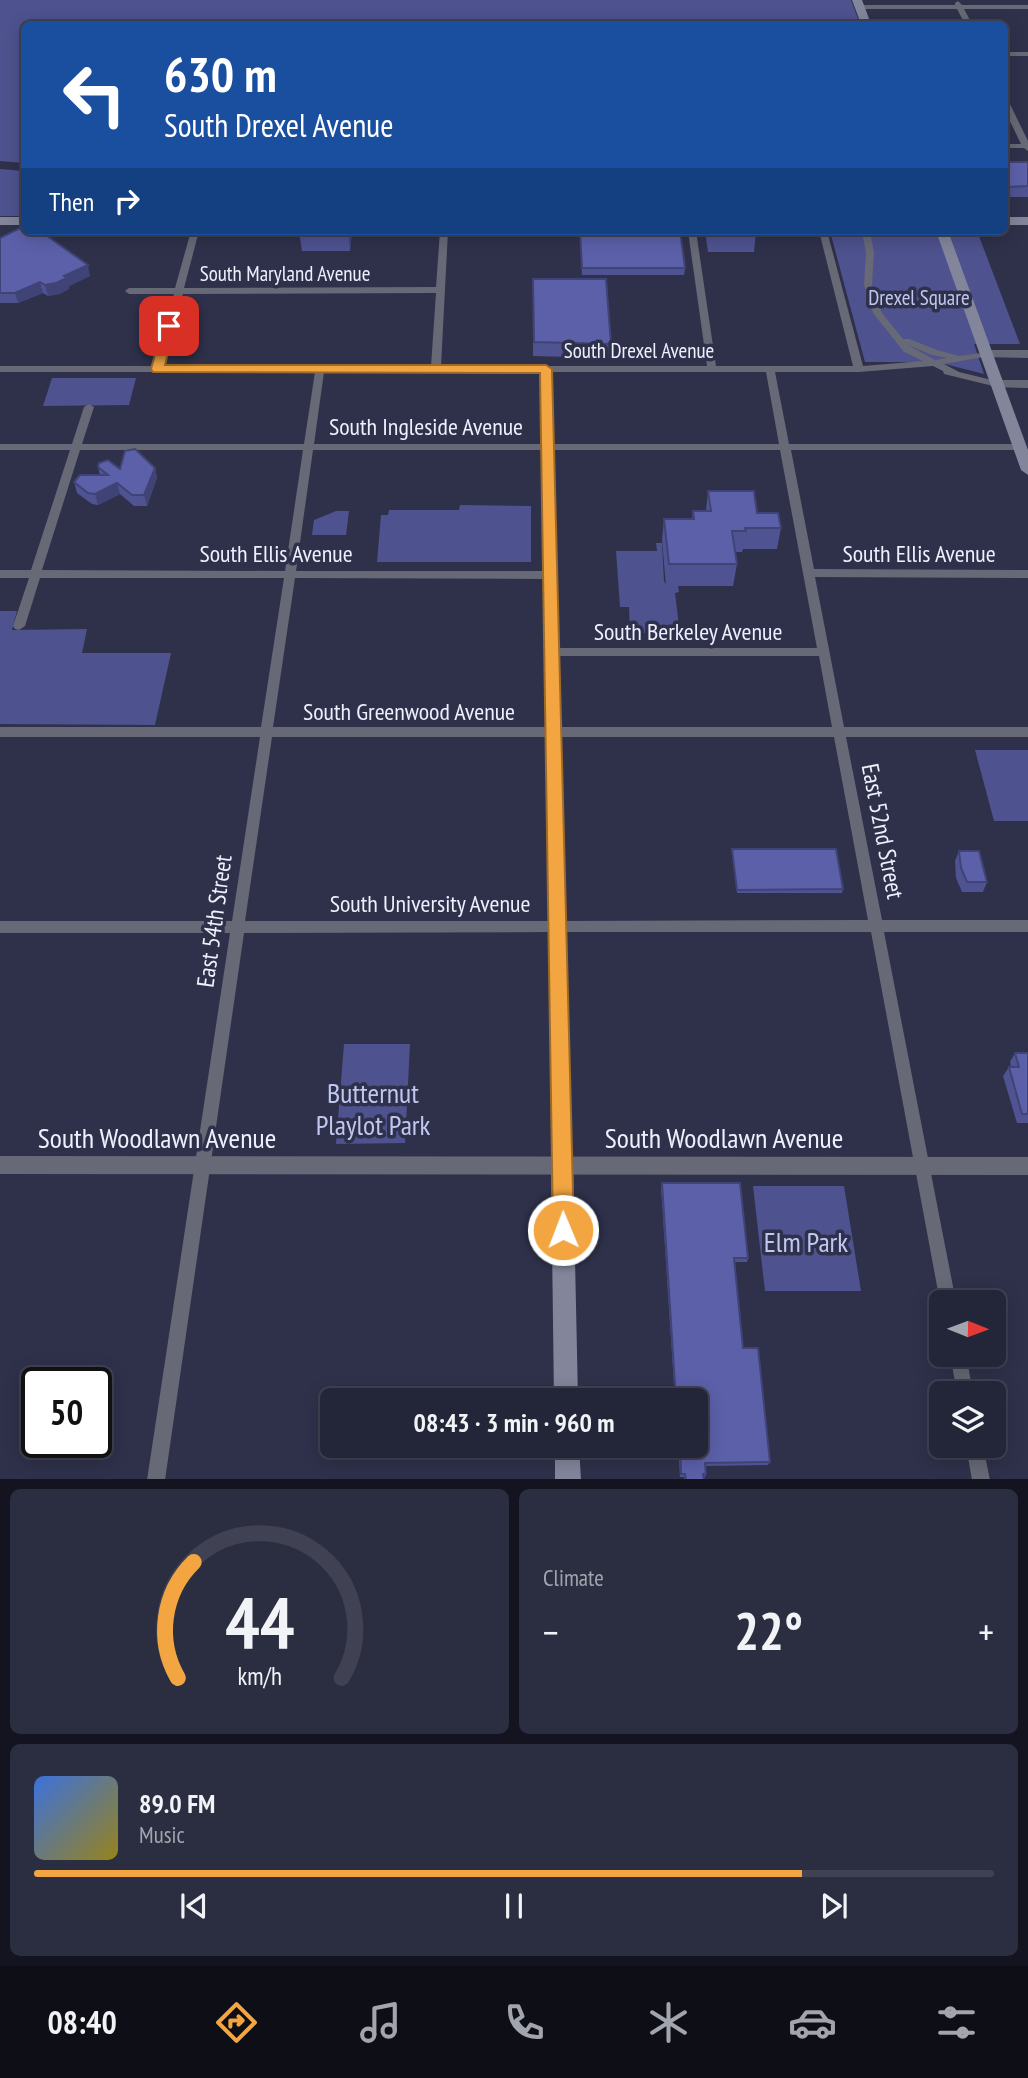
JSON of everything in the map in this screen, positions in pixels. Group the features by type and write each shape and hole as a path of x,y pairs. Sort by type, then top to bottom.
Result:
{"main road":[{"path":"858,3 865,21"},
{"path":"0,221 21,221"},
{"path":"1008,221 1028,221"},
{"path":"943,235 1028,470"},
{"path":"562,1165 566,1388"},
{"path":"567,1458 568,1479"}],"street":[{"path":"858,3 958,3 1028,7"},
{"path":"958,3 967,21"},
{"path":"1008,54 1028,54"},
{"path":"1008,108 1027,148"},
{"path":"1008,146 1027,148"},
{"path":"158,369 194,235"},
{"path":"436,369 444,235"},
{"path":"693,235 712,369"},
{"path":"824,235 859,369"},
{"path":"867,235 870,253 870,295 878,313 907,350 933,358 954,372"},
{"name":"South Maryland Avenue","path":"129,291 441,290"},
{"path":"986,354 1028,354"},
{"name":"South Drexel Avenue","path":"859,369 933,358 986,354"},
{"name":"South Drexel Avenue","path":"0,369 859,369 954,372 997,384"},
{"name":"East 54th Street","path":"156,1479 320,369"},
{"path":"546,369 562,1165"},
{"name":"East 52nd Street","path":"770,369 946,1290"},
{"path":"997,384 1028,384"},
{"path":"19,626 89,407"},
{"name":"South Ingleside Avenue","path":"0,447 1020,447"},
{"name":"South Ellis Avenue","path":"809,573 1028,574"},
{"name":"South Ellis Avenue","path":"0,574 552,575"},
{"name":"South Berkeley Avenue","path":"553,652 824,652"},
{"name":"South Greenwood Avenue","path":"0,732 1028,732"},
{"name":"South University Avenue","path":"0,927 1028,926"},
{"name":"South Woodlawn Avenue","path":"0,1165 1028,1166"},
{"path":"977,1458 981,1479"}],"green space":[{"path":"0,0 851,0 859,21 21,21 21,163 0,161"},
{"path":"0,169 21,171 21,216 0,216"},
{"name":"Drexel Square","path":"831,235 979,235 1020,344 974,344 984,374 937,362 865,362"},
{"path":"52,378 136,378 129,405 43,406"},
{"path":"460,505 531,506 531,562 377,562 381,515 388,515 389,510 459,510"},
{"path":"336,511 349,511 346,535 312,535 314,520"},
{"path":"656,543 662,543 664,581 667,586 678,586 679,592 675,593 679,626 688,627 689,633 630,633 629,607 620,607 616,551 657,551"},
{"path":"0,611 17,611 12,630 87,629 82,653 171,653 155,725 0,724"},
{"path":"975,750 1028,750 1028,821 994,821"},
{"name":"Butternut Playlot Park","path":"344,1044 410,1044 405,1143 336,1144"},
{"name":"Elm Park","path":"753,1186 844,1186 861,1291 765,1291"}],"building":[{"path":"1008,162 1028,162 1028,186 1008,187"},
{"path":"21,228 21,235 46,235 88,265 64,276 67,278 56,283 45,285 40,282 15,293 0,293 0,238"},
{"path":"580,235 681,235 685,268 582,268"},
{"path":"533,279 606,279 611,344 534,342"},
{"path":"135,449 155,468 144,495 132,495 117,483 95,494 88,493 74,482 80,475 108,475 98,467 99,463 108,460 120,469 125,451"},
{"path":"708,491 754,491 757,513 778,513 781,528 745,528 746,531 732,531 737,564 669,564 664,519 694,519 693,511 711,511"},
{"path":"732,849 836,849 843,889 737,890"},
{"path":"959,851 979,851 987,882 967,882 961,868"},
{"path":"1015,1053 1028,1053 1028,1114 1022,1114 1009,1067 1019,1067"},
{"path":"662,1183 740,1183 748,1258 734,1258 743,1348 758,1348 770,1462 705,1463 704,1479 686,1479 685,1474 681,1474 680,1458 708,1458 708,1388 675,1388"}],"route":[{"path":"169,326 158,369 546,369 563,1230"}]}
